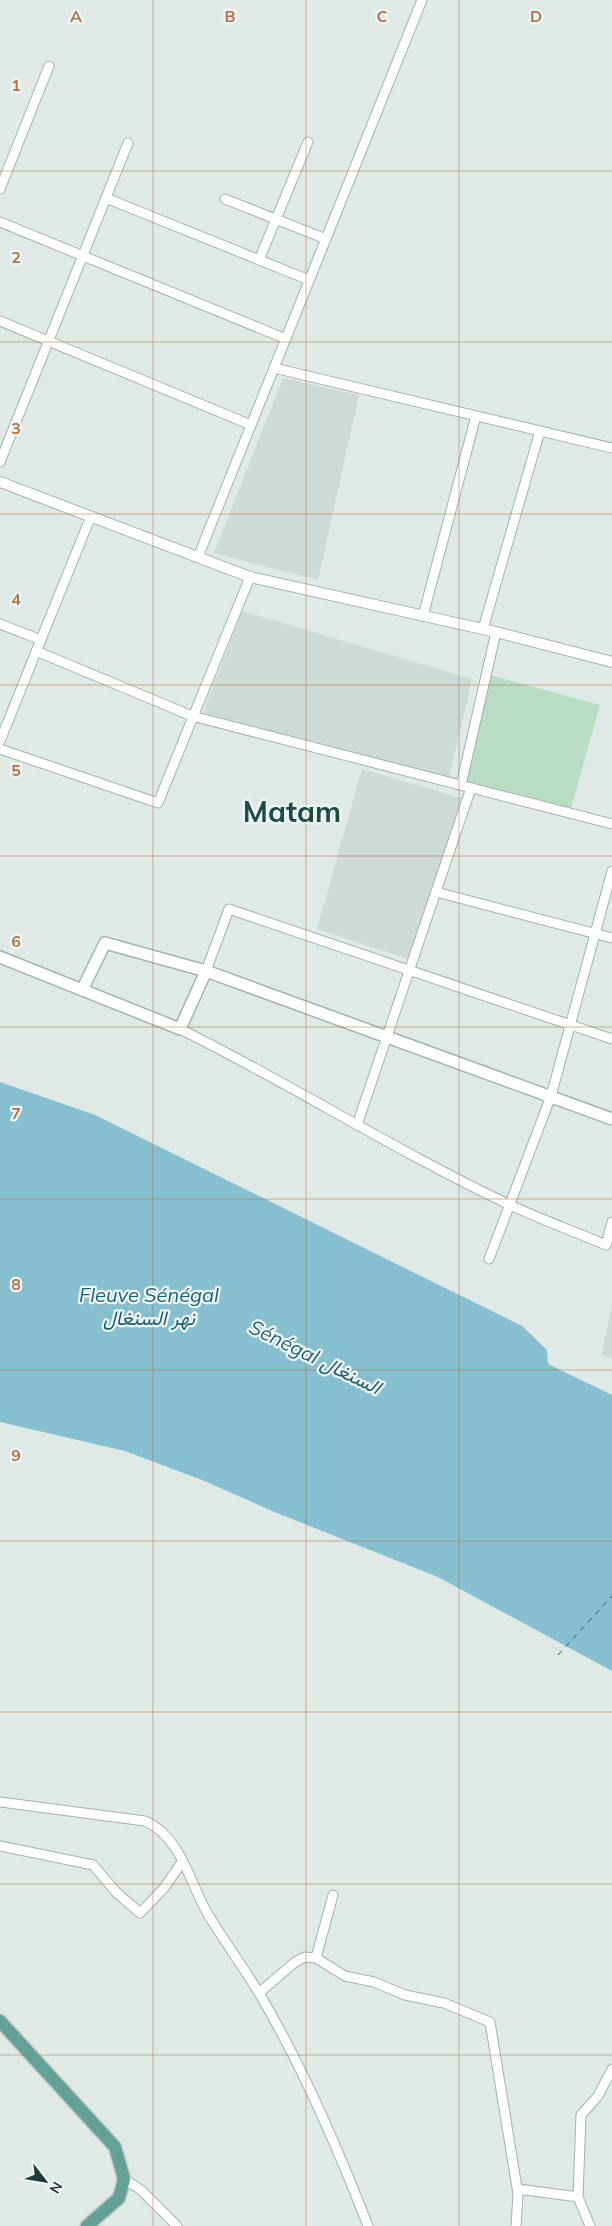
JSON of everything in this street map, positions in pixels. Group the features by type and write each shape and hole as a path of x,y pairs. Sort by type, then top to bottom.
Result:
{"main road":[{"path":"82,990 105,943 206,971 612,1119"},
{"path":"0,957 180,1029 206,971"},
{"path":"0,2021 115,2147 124,2179 119,2198 87,2226"}],"street":[{"path":"198,557 422,0"},
{"path":"0,189 49,66"},
{"path":"259,260 308,142"},
{"path":"0,462 128,143"},
{"path":"106,198 309,280"},
{"path":"225,199 326,239"},
{"path":"0,222 286,338"},
{"path":"0,321 251,425"},
{"path":"274,368 612,448"},
{"path":"423,616 476,416"},
{"path":"483,629 540,431"},
{"path":"0,482 250,576 496,632 612,662"},
{"path":"1,735 91,516"},
{"path":"0,749 158,803 250,576"},
{"path":"0,624 40,640"},
{"path":"461,785 496,632"},
{"path":"36,651 192,716 612,824"},
{"path":"357,1125 471,788"},
{"path":"489,1259 551,1096 612,871"},
{"path":"436,892 612,938"},
{"path":"206,971 229,909 612,1039"},
{"path":"180,1029 235,1056 357,1125 508,1205 606,1245 612,1222"},
{"path":"0,1802 145,1822 164,1832 182,1862 208,1916 259,1993 311,2093 338,2149 368,2226"},
{"path":"0,1846 93,1865 116,1892 140,1913 164,1888 182,1862"},
{"path":"316,1958 333,1895"},
{"path":"259,1993 296,1962 305,1957 316,1958 345,1976 368,1980 405,1995 444,2003 490,2022 518,2188 516,2226"},
{"path":"590,2226 578,2197 581,2115 598,2096 612,2069"},
{"path":"124,2179 141,2190 177,2226"},
{"path":"518,2188 578,2197"}],"shaded area":[{"path":"283,378 359,395 318,580 214,553"},
{"path":"242,611 472,679 448,783 203,713"},
{"path":"362,769 461,798 411,960 317,929"},
{"path":"612,1304 612,1359 602,1355"}],"green space":[{"path":"490,675 600,705 571,808 465,780"}],"water":[{"name":"Fleuve Sénégal نهر السنغال","path":"0,1082 95,1115 522,1326 547,1350 548,1364 612,1395 612,1671 438,1577 277,1513 202,1480 125,1451 0,1422"}],"ferry route":[{"path":"558,1655 612,1596"}],"district":[{"name":"Matam","path":"292,812"}],"water label":[{"name":"Sénégal السنغال","path":"315,1357"}]}
